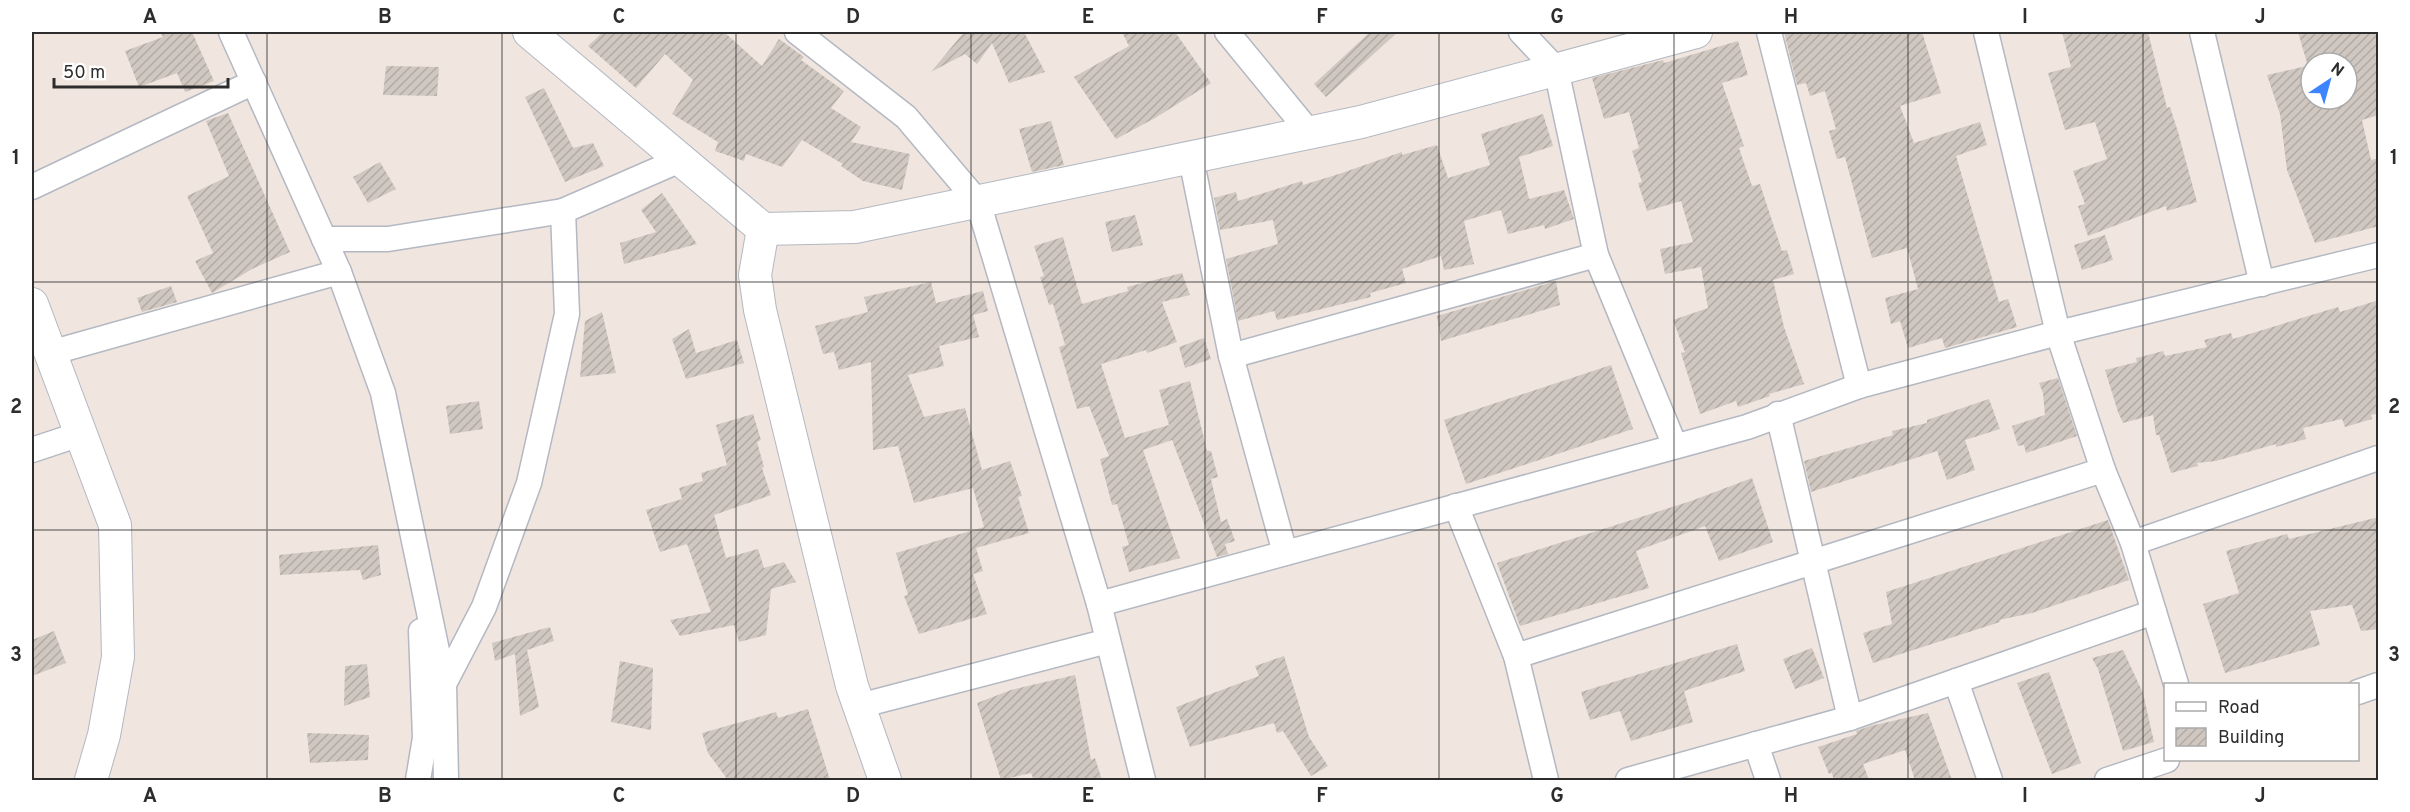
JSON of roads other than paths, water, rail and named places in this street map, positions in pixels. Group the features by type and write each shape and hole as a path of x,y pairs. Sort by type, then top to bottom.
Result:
{"street":[{"path":"231,32 339,272 383,393 444,684 446,780"},
{"path":"529,32 762,229 855,227 1310,133 1361,122 1696,32"},
{"path":"797,32 906,117 978,202 1099,604 1143,780"},
{"path":"1227,32 1310,133"},
{"path":"1521,32 1556,69 1596,255 1675,446"},
{"path":"1769,32 1859,386"},
{"path":"1986,32 2058,333 2103,470 2133,543 2176,683"},
{"path":"2202,32 2262,284"},
{"path":"32,187 254,81"},
{"path":"1191,158 1231,356 1286,553"},
{"path":"324,239 388,239 563,211 680,160"},
{"path":"444,684 484,607 528,483 567,314 563,211"},
{"path":"762,229 755,275 760,310 859,705 885,780"},
{"path":"1231,356 1596,255"},
{"path":"1099,604 1747,427 1859,386 2058,333 2379,255"},
{"path":"50,353 339,272"},
{"path":"32,304 115,525 118,657 104,735 91,780"},
{"path":"1778,414 1850,718"},
{"path":"32,450 80,434"},
{"path":"2133,543 2379,458"},
{"path":"1516,656 2103,470"},
{"path":"1456,506 1516,656 1546,780"},
{"path":"418,563 425,738 418,780"},
{"path":"1628,780 1850,718 2154,612"},
{"path":"859,705 1108,641"},
{"path":"1956,681 1990,780"},
{"path":"2359,692 2379,685"},
{"path":"1756,744 1768,780"},
{"path":"2107,780 2164,760"}]}
